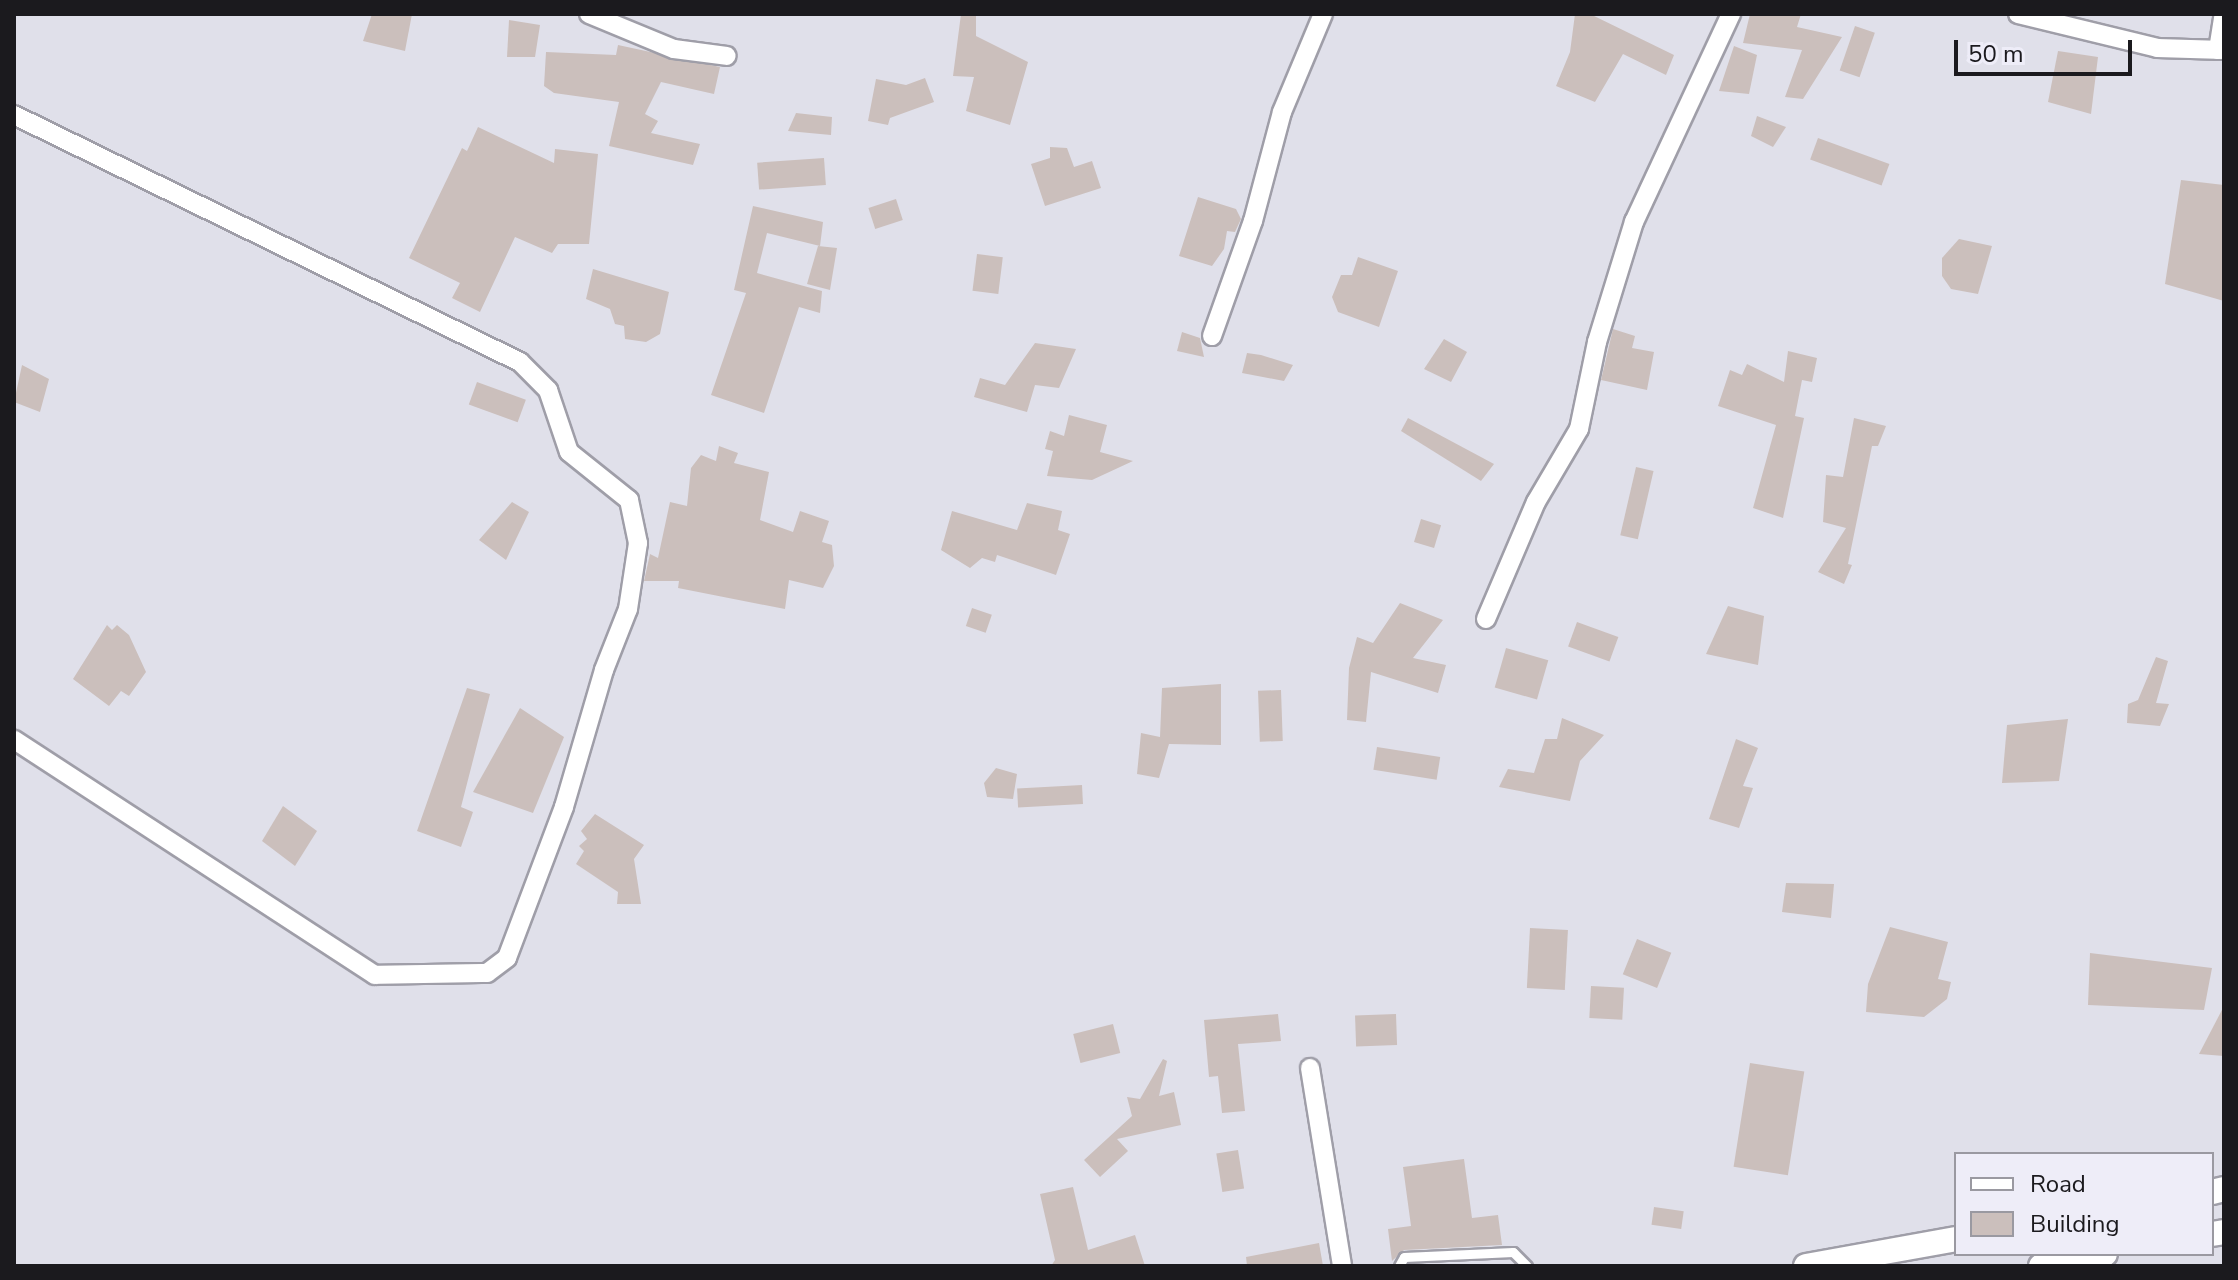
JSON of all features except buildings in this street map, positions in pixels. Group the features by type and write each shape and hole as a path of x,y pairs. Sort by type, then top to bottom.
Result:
{"street":[{"path":"589,14 674,49 727,56"},
{"path":"1212,336 1253,221 1282,112 1323,14"},
{"path":"1486,619 1536,502 1579,429 1608,300 1634,222 1731,14"},
{"path":"2018,14 2157,48 2221,50 2224,14"},
{"path":"14,115 520,362 548,390 569,452 629,500 638,543 628,609 604,670 564,807 507,958 487,973 375,975 14,740"},
{"path":"1310,1068 1342,1266"},
{"path":"1806,1266 1954,1239"},
{"path":"2041,1266 2094,1256"}],"lane":[{"path":"1399,1266 1404,1257 1513,1252 1527,1266"}]}
